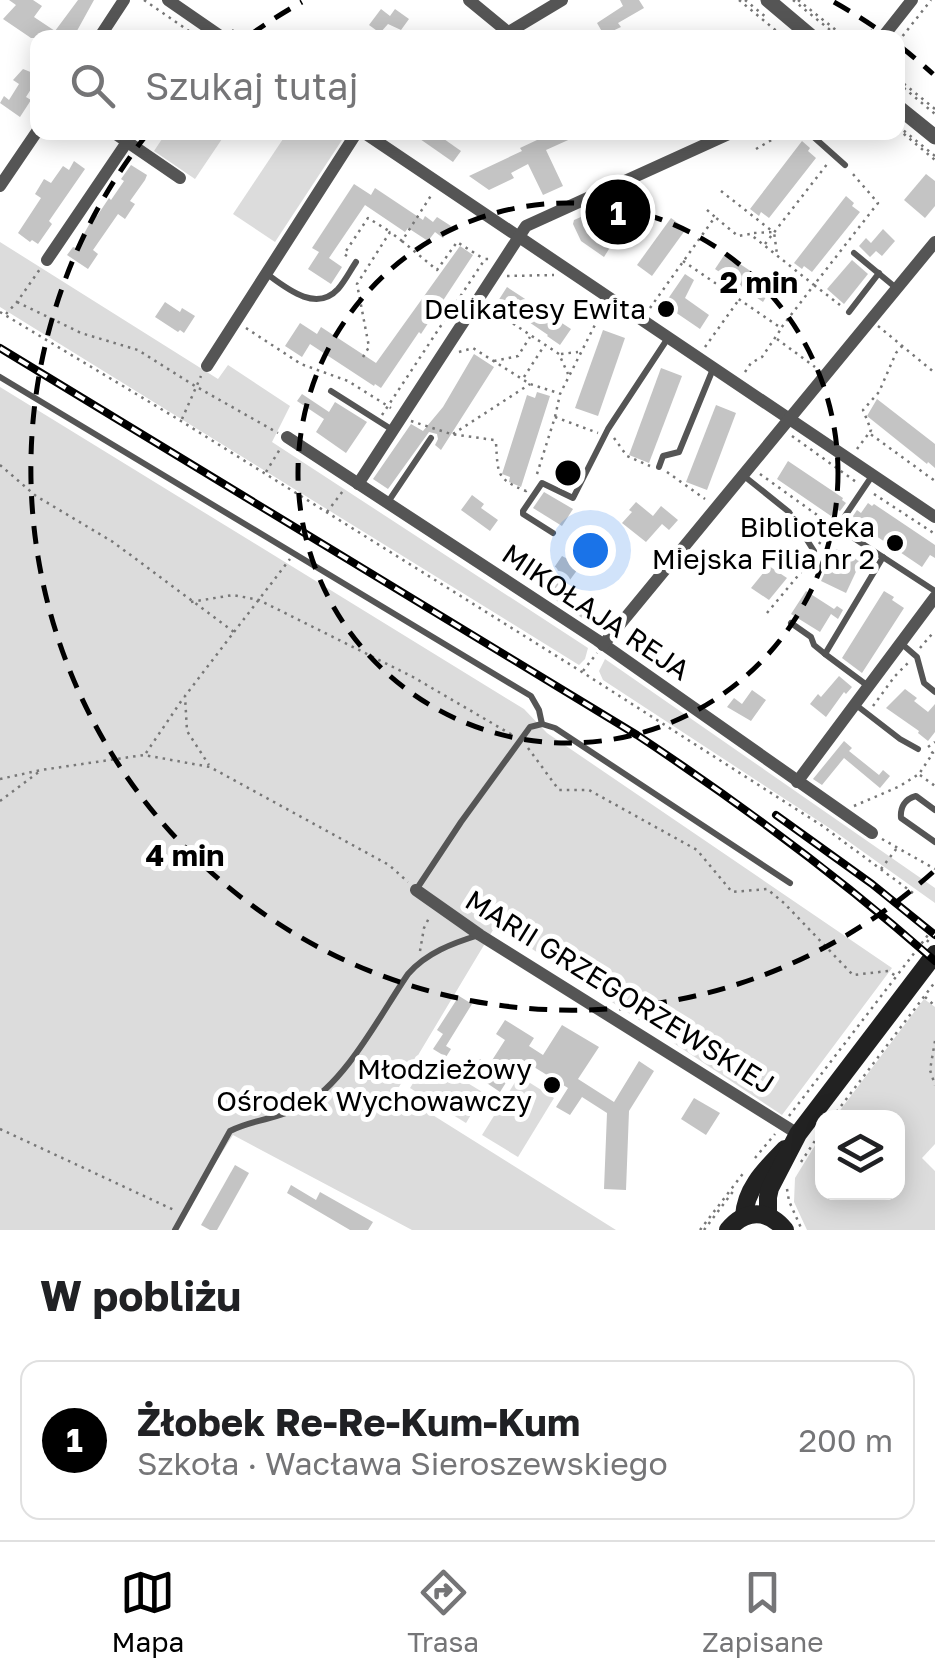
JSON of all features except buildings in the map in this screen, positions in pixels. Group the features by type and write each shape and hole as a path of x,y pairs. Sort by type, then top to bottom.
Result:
{"main road":[{"path":"744,1216 750,1191 764,1170 797,1136 935,954"},
{"path":"768,1216 770,1188 797,1136"},
{"path":"728,1230 744,1216 760,1214 777,1221 785,1230"}],"street":[{"path":"105,30 124,0"},
{"path":"168,0 211,30"},
{"path":"469,0 499,30"},
{"path":"512,30 562,0"},
{"path":"768,0 804,30"},
{"path":"888,30 912,0"},
{"path":"905,112 935,137"},
{"path":"0,186 5,165 30,138"},
{"path":"124,140 180,178"},
{"path":"207,366 355,140"},
{"path":"372,140 935,516"},
{"path":"358,484 526,226 715,140"},
{"path":"47,260 127,142"},
{"path":"603,645 935,242"},
{"name":"MIKOŁAJA REJA","path":"287,437 603,645 872,834"},
{"path":"797,782 935,594"},
{"name":"MARII GRZEGORZEWSKIEJ","path":"416,890 480,935 797,1136"}],"lane":[{"path":"817,140 845,165"},
{"path":"854,252 897,288"},
{"path":"268,274 298,295 314,299 337,290 356,262"},
{"path":"849,312 879,274"},
{"path":"552,534 523,511 542,483 573,498 604,436 668,338"},
{"path":"659,467 664,456 679,452 713,368"},
{"path":"0,377 531,696 542,724"},
{"path":"331,390 392,430"},
{"path":"387,502 431,438"},
{"path":"743,475 790,512 814,552"},
{"path":"845,516 872,475"},
{"path":"846,533 935,594"},
{"path":"826,654 883,557"},
{"path":"790,624 870,686"},
{"path":"901,644 918,657 924,683 935,692"},
{"path":"856,706 918,750"},
{"path":"416,890 530,727 542,724 555,728 790,883"},
{"path":"935,810 916,796 908,798 900,810 901,818 935,842"},
{"path":"175,1230 230,1132 281,1116 326,1092 418,962 454,942 480,935"}],"path":[{"path":"144,0 188,30"},
{"path":"740,0 776,30"},
{"path":"796,0 833,30"},
{"path":"905,33 931,0"},
{"path":"905,87 935,112"},
{"path":"905,133 935,158"},
{"path":"756,149 771,140"},
{"path":"764,245 834,155"},
{"path":"744,373 762,357 878,203 845,165"},
{"path":"402,240 433,192"},
{"path":"721,192 774,232 777,256"},
{"path":"706,209 738,236 774,232"},
{"path":"356,262 344,254 368,218 437,270 458,242 486,260 494,260"},
{"path":"649,309 715,218"},
{"path":"362,358 369,347 357,284 390,232"},
{"path":"750,234 822,291"},
{"path":"47,260 18,302 2,314 582,672 821,825 913,893"},
{"path":"378,421 486,260"},
{"path":"684,261 781,328"},
{"path":"501,276 554,275"},
{"path":"705,347 739,299"},
{"path":"18,302 81,333 138,350 287,437 265,474"},
{"path":"483,303 559,354 569,375"},
{"path":"536,475 560,394 603,308"},
{"path":"236,322 301,364 348,381 422,426 494,440 498,471 505,483 526,491"},
{"path":"875,324 935,372"},
{"path":"494,361 518,356 531,336"},
{"path":"775,338 820,370"},
{"path":"522,379 545,345"},
{"path":"857,450 872,430 864,410 902,346"},
{"path":"450,355 473,348 530,384 560,394"},
{"path":"559,354 581,352"},
{"path":"348,381 354,372"},
{"path":"452,434 530,384"},
{"path":"181,421 195,386"},
{"path":"555,418 604,436"},
{"path":"869,434 935,481"},
{"path":"0,464 36,496 113,542 234,632"},
{"path":"762,476 832,526 767,613"},
{"path":"327,512 345,489 358,484"},
{"path":"144,755 184,696 294,554"},
{"path":"191,602 233,594 259,600 413,677 521,740 559,790 589,790 697,850 732,892 768,889 853,975 888,971 896,976"},
{"path":"582,672 603,645"},
{"path":"184,696 187,730 210,766"},
{"path":"842,813 918,774 932,753 927,748 935,742"},
{"path":"0,779 144,755 210,766 389,865 416,890"},
{"path":"0,801 41,770"},
{"path":"918,774 935,786"},
{"path":"872,834 935,869"},
{"path":"881,870 898,847"},
{"path":"784,902 790,883"},
{"path":"418,962 424,928 436,904"},
{"path":"838,1110 935,982"},
{"path":"928,991 935,996"},
{"path":"924,997 935,1006"},
{"path":"935,1041 930,1070 935,1085"},
{"path":"0,1129 184,1215"},
{"path":"700,1230 744,1172"},
{"path":"789,1201 802,1230"}],"shaded area":[{"path":"161,140 221,140 195,179 154,151"},
{"path":"282,140 342,140 275,242 233,214"},
{"path":"0,242 218,379 228,365 290,406 272,442 588,648 585,659 579,665 0,307"},
{"path":"0,387 524,709 547,733 892,968 782,1115 496,925 396,1092 616,1230 412,1230 233,1135 173,1230 0,1230"},
{"path":"605,659 935,888 935,903 834,831 603,680 599,671"},
{"path":"924,999 935,1007 935,1144 922,1158 935,1171 935,1230 807,1230 794,1202 795,1178 815,1145 815,1200 905,1200 905,1110 840,1110"},
{"path":"428,1059 484,1093 466,1123 410,1088"},
{"path":"519,1076 554,1098 518,1157 482,1135"}],"railway":[{"path":"0,348 637,735 790,843 935,961"},
{"path":"776,815 935,935"}],"place":[{"name":"Żłobek Re-Re-Kum-Kum","path":"618,212"},
{"name":"Delikatesy Ewita","path":"666,309"},
{"name":"Biblioteka Miejska Filia nr 2","path":"895,543"},
{"name":"Młodzieżowy Ośrodek Wychowawczy","path":"552,1085"}]}
